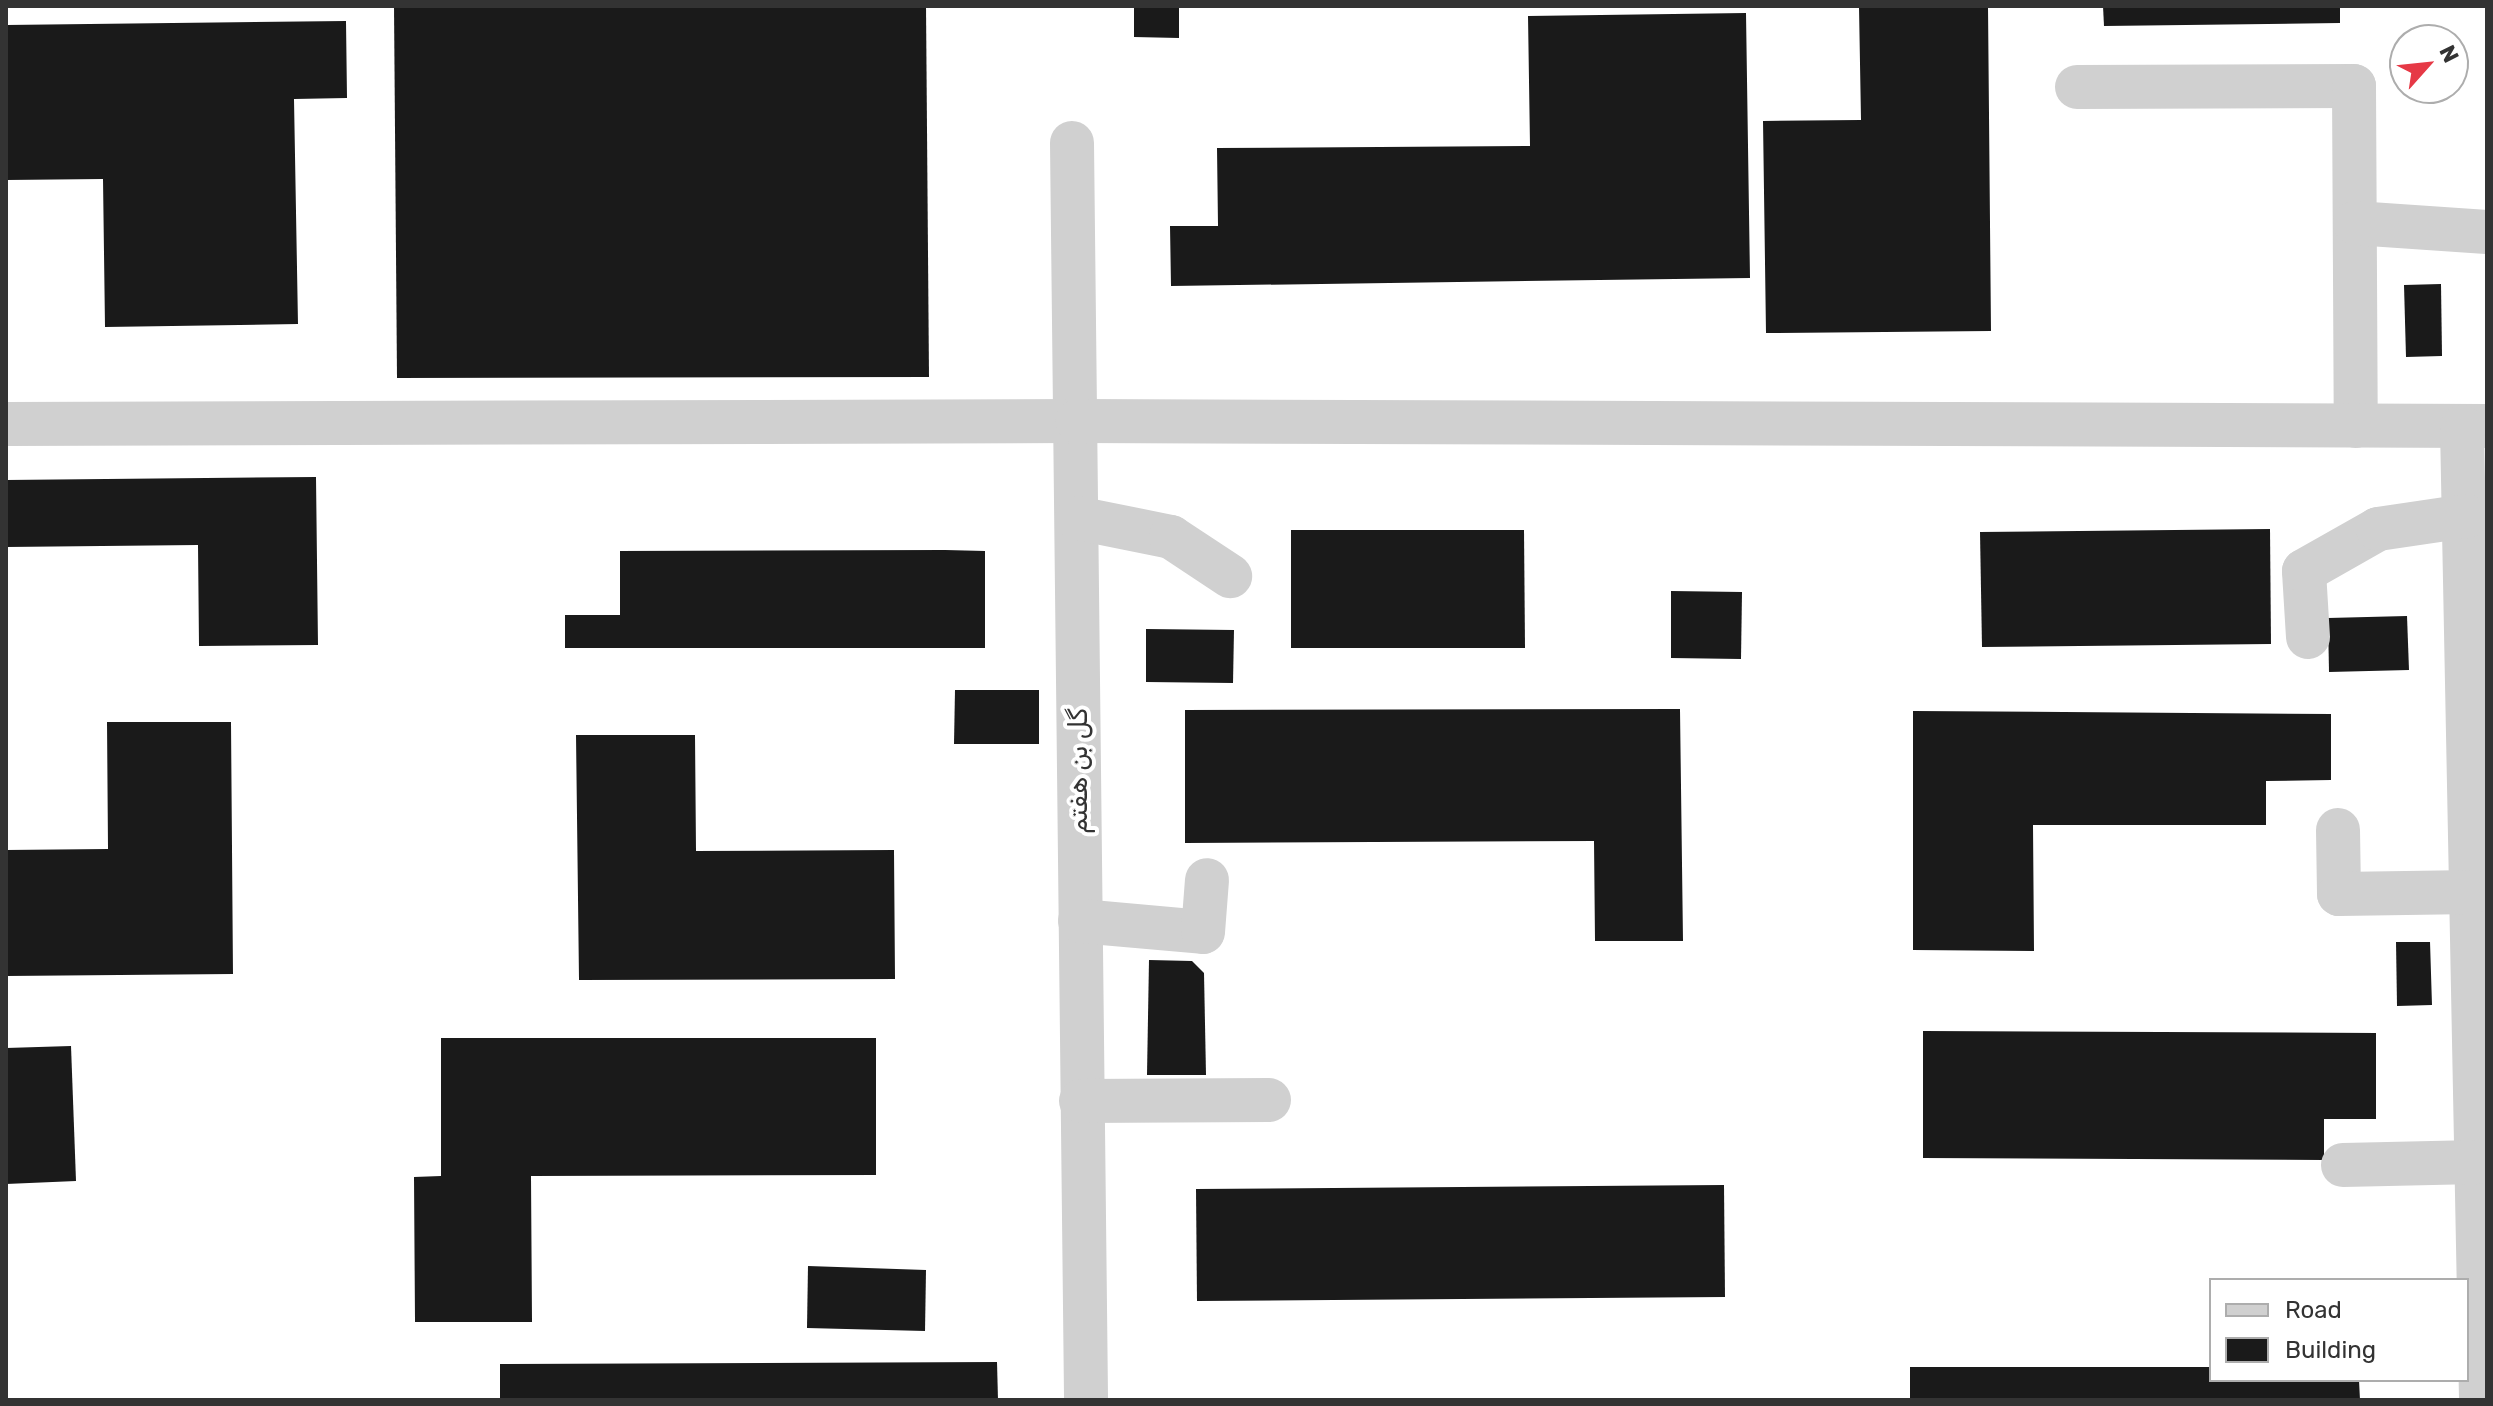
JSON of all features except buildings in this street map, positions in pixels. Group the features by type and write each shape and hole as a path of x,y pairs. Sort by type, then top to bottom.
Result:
{"street":[{"path":"2077,87 2354,86 2356,426"},
{"name":"گل بن هفتم","path":"1072,143 1086,1400"},
{"path":"2355,223 2487,232"},
{"path":"6,424 1077,421 2475,427 2466,516 2477,567 2479,802 2473,892 2480,1183 2481,1400"},
{"path":"2308,637 2304,571 2378,529 2466,516"},
{"path":"1077,518 1171,537 1230,576"},
{"path":"2338,830 2339,894 2473,892"},
{"path":"1080,921 1203,932 1207,880"},
{"path":"1081,1101 1269,1100"},
{"path":"2343,1165 2480,1183"}]}
